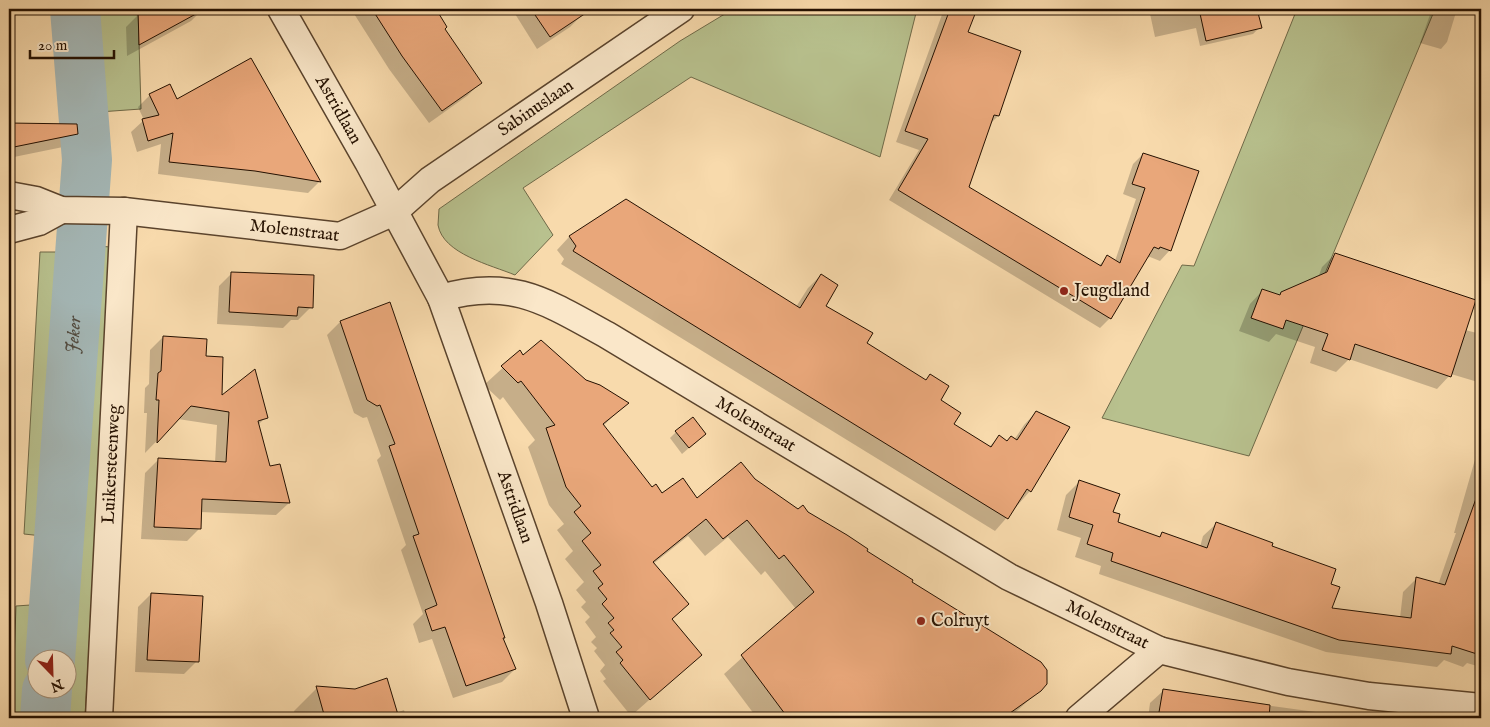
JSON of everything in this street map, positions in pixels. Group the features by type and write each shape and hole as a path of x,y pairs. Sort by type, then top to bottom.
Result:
{"street":[{"name":"Astridlaan","path":"281,9 394,212"},
{"name":"Sabinuslaan","path":"394,212 430,180 681,9"},
{"name":"Molenstraat","path":"9,195 36,200 61,210 112,211 340,236 394,212"},
{"name":"Molenstraat","path":"9,230 39,222 61,210"},
{"name":"Luikersteenweg","path":"99,718 112,211"},
{"path":"394,212 440,298"},
{"name":"Molenstraat","path":"440,298 481,288 525,294 555,307 615,340 1009,577 1159,650 1288,682 1369,696 1481,706"},
{"name":"Astridlaan","path":"440,298 549,602 586,718"},
{"path":"1079,718 1159,650"}],"green space":[{"path":"90,9 138,9 141,109 99,112"},
{"path":"733,9 917,9 880,157 691,77 523,188 553,235 515,275 469,257 449,244 442,235 438,225 439,209 680,41"},
{"path":"1297,9 1435,9 1249,456 1102,418 1182,265 1194,266"},
{"path":"93,246 112,247 85,717 58,718 59,700 78,700 78,650 64,650"},
{"path":"40,252 67,252 52,537 24,534"},
{"path":"45,604 42,650 28,650 28,700 37,700 36,718 12,718 16,606"}],"building":[{"path":"138,9 205,9 139,45"},
{"path":"372,9 436,9 447,27 445,29 482,83 442,111 402,56"},
{"path":"531,9 592,9 550,37"},
{"path":"950,9 977,9 968,32 1021,51 999,116 994,115 969,187 1101,266 1107,255 1120,263 1145,188 1132,184 1143,153 1199,171 1171,251 1154,247 1111,319 898,190 928,139 905,131"},
{"path":"1199,9 1257,9 1262,28 1206,41"},
{"path":"251,58 321,182 255,171 169,162 173,133 148,141 142,119 159,115 149,94 170,84 177,99"},
{"path":"9,123 77,124 78,134 9,148"},
{"path":"626,199 800,308 821,274 838,285 826,306 873,333 867,343 926,380 930,374 949,386 941,400 961,413 954,424 991,447 999,435 1007,441 1011,436 1017,440 1036,411 1070,427 1031,492 1027,489 1008,519 573,251 576,246 569,236"},
{"path":"1335,253 1476,300 1451,377 1355,344 1350,360 1322,350 1328,334 1286,320 1283,329 1251,318 1262,289 1280,295 1281,292 1327,272"},
{"path":"231,272 314,275 313,308 298,307 297,316 229,312"},
{"path":"390,302 505,638 503,638 516,669 466,686 445,627 432,631 425,610 437,605 413,536 419,534 389,446 395,444 380,405 377,406 367,400 340,321"},
{"path":"163,336 207,339 206,356 223,357 222,395 255,369 268,418 258,421 270,466 280,464 290,503 202,499 201,529 154,527 158,458 226,462 229,412 191,406 157,443 159,400 156,400 158,373 161,371"},
{"path":"541,340 586,380 600,385 629,403 603,424 652,487 656,484 662,493 683,478 697,498 741,462 755,479 798,509 803,505 808,512 868,549 867,551 913,580 912,582 1041,662 1047,670 1047,684 1041,691 1003,718 788,718 741,655 814,592 784,555 779,559 747,520 723,539 706,519 653,562 689,604 672,619 702,655 650,700 620,663 623,660 616,652 622,647 610,633 614,630 608,623 614,618 602,604 607,599 598,588 603,584 593,571 601,565 582,541 591,533 574,512 581,506 566,487 546,428 555,425 521,381 518,383 501,366 520,350 523,355"},
{"path":"693,417 706,434 689,448 675,431"},
{"path":"1079,480 1120,494 1113,512 1120,514 1118,522 1160,537 1162,532 1207,548 1216,522 1273,543 1272,546 1336,569 1331,584 1340,587 1332,608 1411,618 1416,577 1445,585 1478,493 1481,493 1481,641 1477,654 1452,646 1451,654 1339,640 1111,561 1113,553 1087,544 1093,525 1069,517"},
{"path":"151,593 203,596 199,662 147,660"},
{"path":"387,678 399,718 325,718 316,686 355,689"},
{"path":"1163,689 1270,705 1269,718 1158,718"}],"waterway":[{"name":"Jeker","path":"51,650 87,160 75,9"},
{"name":"Jeker","path":"45,718 46,700"}],"place":[{"name":"Jeugdland","path":"1064,291"},
{"name":"Colruyt","path":"921,621"}]}
